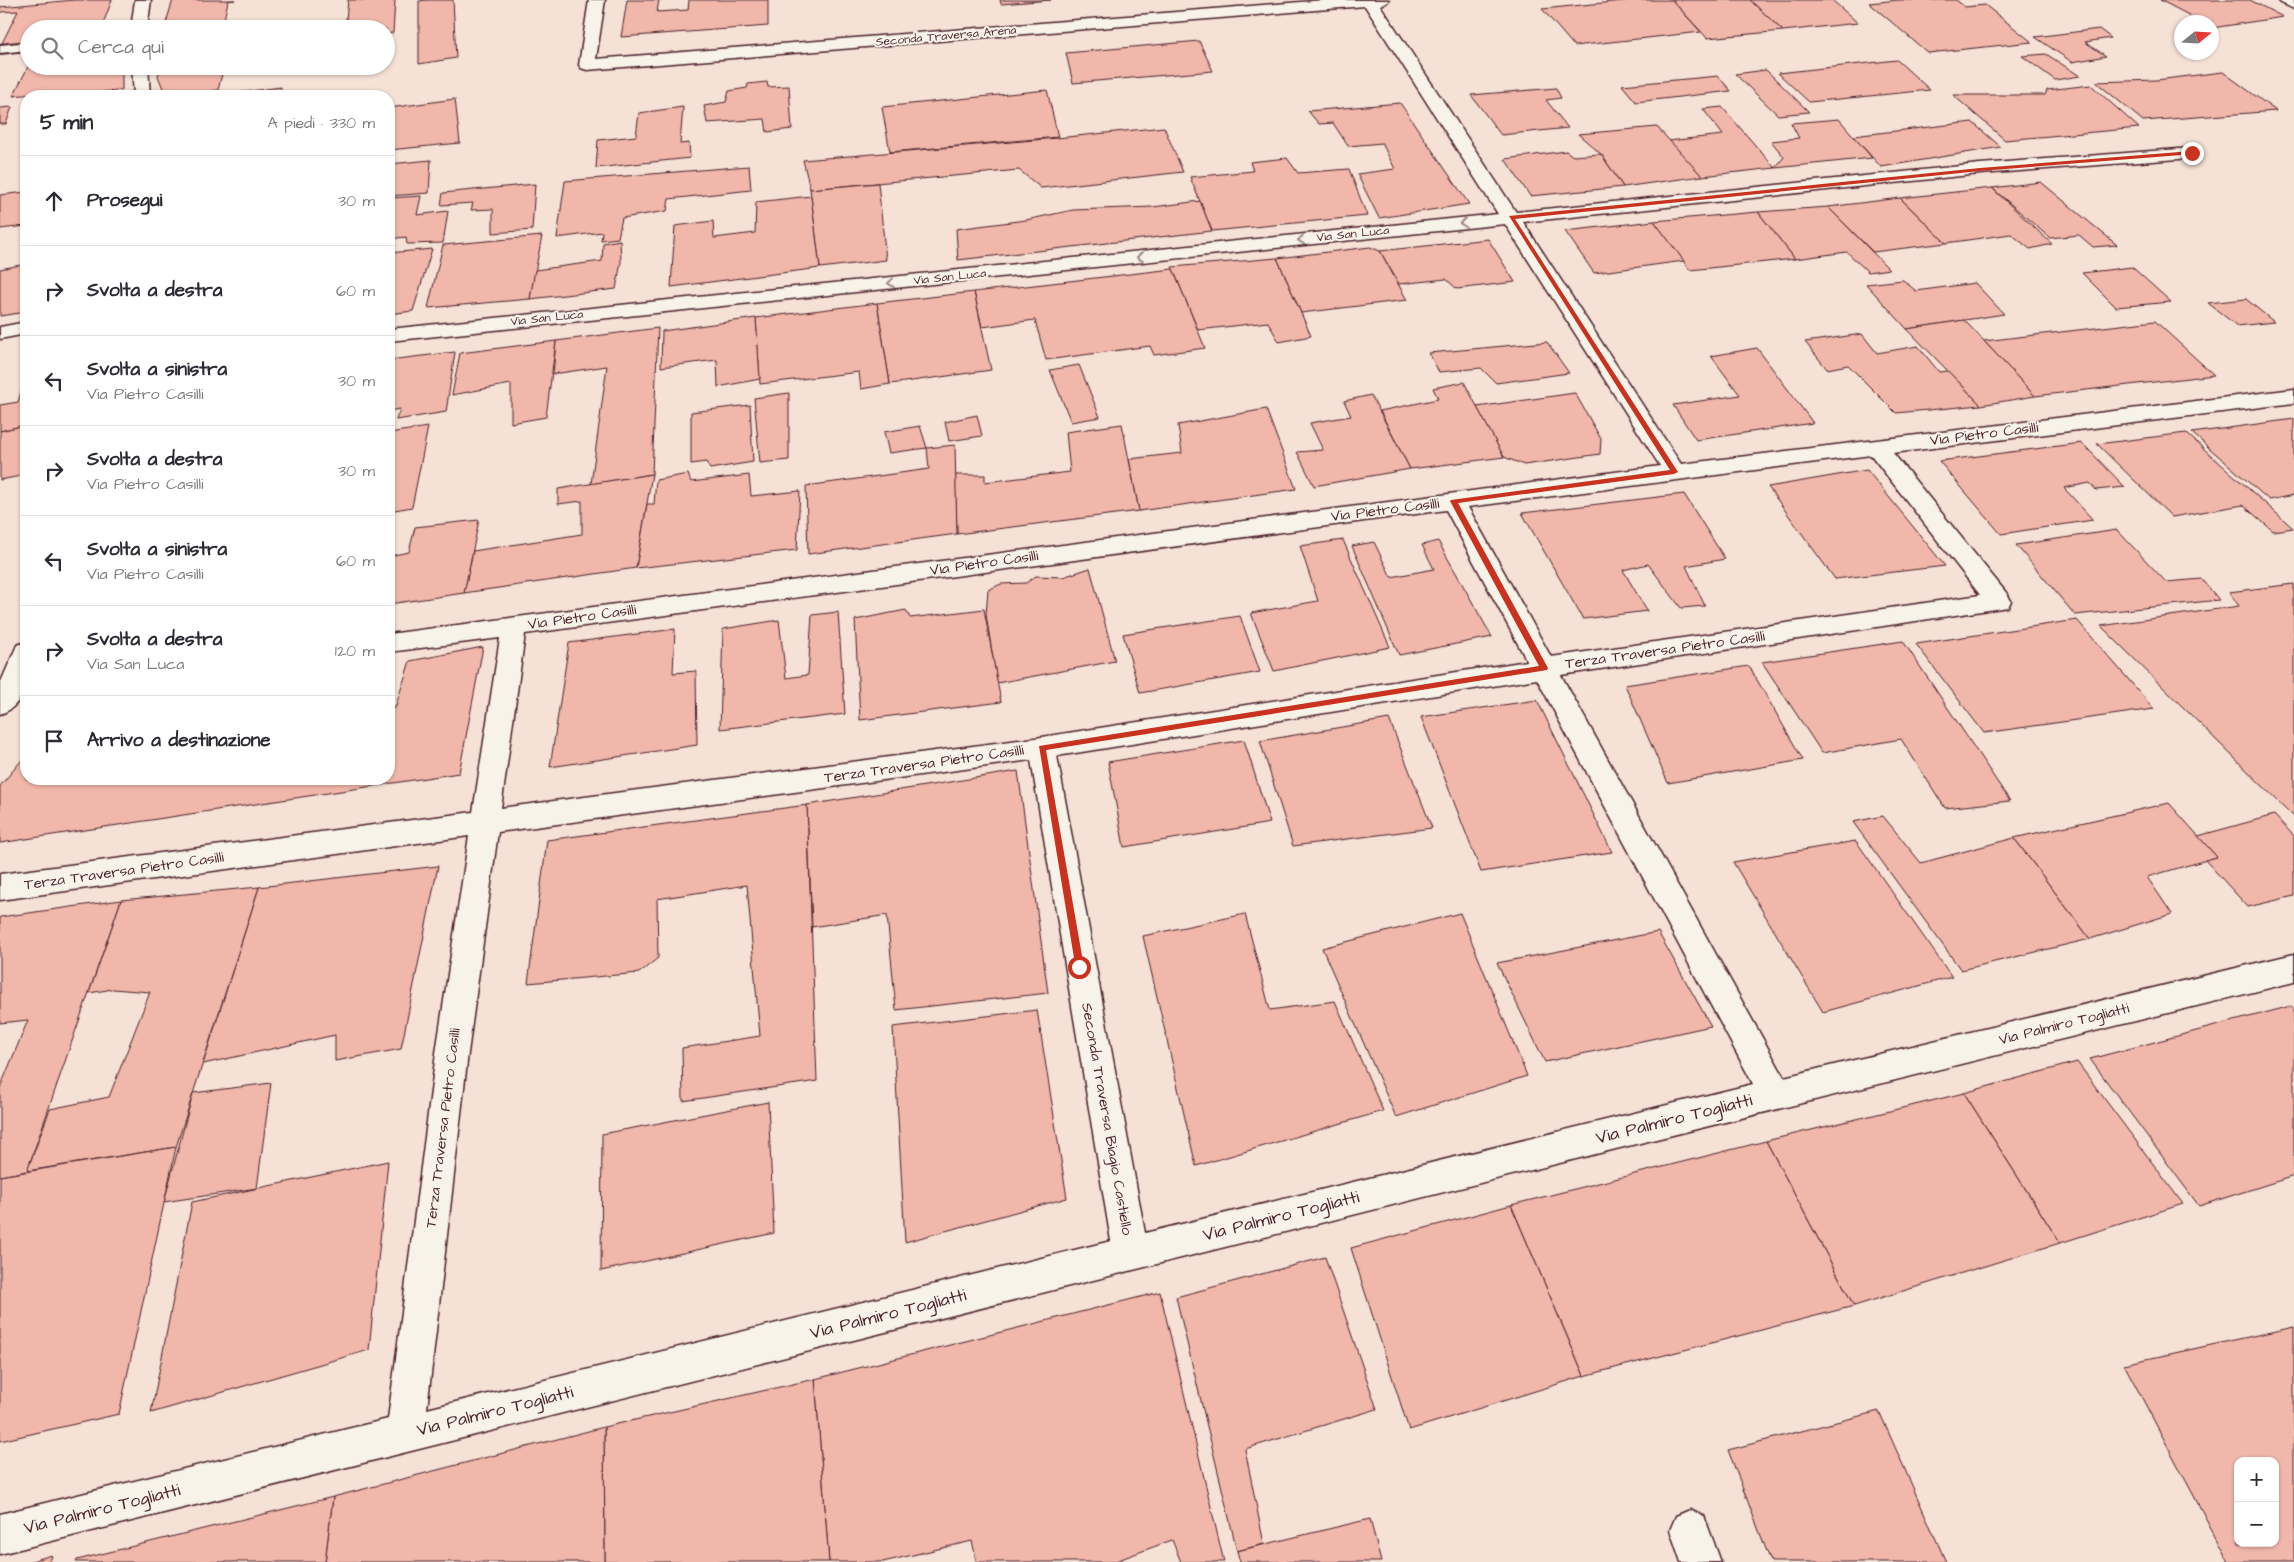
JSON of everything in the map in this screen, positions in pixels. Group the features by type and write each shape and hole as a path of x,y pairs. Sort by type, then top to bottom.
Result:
{"street":[{"path":"140,20 143,0"},
{"name":"Seconda Traversa Arena","path":"597,0 587,65 1373,0"},
{"path":"1373,0 1674,472"},
{"path":"2286,0 2294,4"},
{"path":"141,75 142,90"},
{"name":"Via San Luca","path":"395,335 1980,169 2192,153"},
{"path":"0,333 20,329"},
{"name":"Via Pietro Casilli","path":"395,642 1674,472 2294,396"},
{"name":"Terza Traversa Pietro Casilli","path":"0,888 1042,748 1544,668 1999,601 1877,448"},
{"name":"Via Pietro Casilli","path":"1454,501 1544,668"},
{"name":"Via Pietro Casilli","path":"485,823 514,626"},
{"name":"Via Palmiro Togliatti","path":"1544,668 1776,1094"},
{"path":"12,697 20,671"},
{"name":"Seconda Traversa Biagio Castiello","path":"1042,748 1131,1254"},
{"name":"Terza Traversa Pietro Casilli","path":"405,1433 452,1054 485,823"},
{"name":"Via Palmiro Togliatti","path":"0,1534 1776,1094 2294,968"}],"lane":[{"path":"0,49 20,47"}],"building":[{"path":"74,0 112,0 104,20 20,20 20,42 1,45 18,11 0,12 0,7"},
{"path":"173,0 235,0 228,1 224,20 167,20"},
{"path":"348,0 395,0 394,20 346,20"},
{"path":"453,0 456,58 419,64 419,1"},
{"path":"627,0 659,0 657,12 688,10 689,0 768,0 768,26 621,37"},
{"path":"1000,0 1051,0 1001,4"},
{"path":"1633,0 1672,0 1701,32 1574,46 1542,9"},
{"path":"1672,0 1750,0 1783,31 1707,38"},
{"path":"1750,0 1832,0 1858,23 1783,31"},
{"path":"1898,0 1956,0 1965,7 1985,5 2032,42 1928,53 1869,3"},
{"path":"2160,0 2250,0 2283,17 2219,27 2219,15 2189,15"},
{"path":"2099,29 2111,38 2085,42 2106,56 2072,62 2035,37"},
{"path":"1199,41 1213,71 1073,83 1066,53"},
{"path":"2046,54 2080,76 2055,80 2022,56"},
{"path":"1897,60 1930,90 1809,102 1778,73"},
{"path":"1766,70 1809,112 1778,115 1735,74"},
{"path":"2223,72 2276,111 2143,121 2096,82 2156,80"},
{"path":"24,75 122,75 122,90 20,90 20,95 13,96"},
{"path":"222,75 218,90 164,90 158,76"},
{"path":"1718,76 1731,91 1636,102 1622,85"},
{"path":"767,82 768,87 789,86 792,129 767,132 765,119 707,123 704,106 726,102 729,91 747,88 748,84"},
{"path":"2091,85 2139,128 2005,140 1953,95 2045,95 2047,90"},
{"path":"281,87 281,90 258,90"},
{"path":"1556,88 1561,98 1546,100 1568,128 1501,135 1471,95"},
{"path":"1047,90 1058,137 890,152 882,107"},
{"path":"455,99 460,143 395,149 395,107"},
{"path":"1400,103 1469,204 1379,218 1357,174 1395,169 1382,143 1348,146 1333,123 1319,124 1308,111"},
{"path":"12,107 6,124 0,124 0,108"},
{"path":"683,107 680,144 689,143 690,158 596,168 598,140 636,136 639,113"},
{"path":"1722,107 1775,168 1702,176 1668,141 1723,135 1703,109"},
{"path":"1839,119 1872,158 1775,168 1784,157 1771,141 1799,138 1791,123"},
{"path":"1972,122 2001,147 1881,167 1853,136"},
{"path":"1164,127 1183,172 1041,188 1019,170 810,189 803,160 1057,138"},
{"path":"1657,127 1702,176 1623,187 1601,154 1578,134"},
{"path":"1566,151 1573,156 1601,154 1623,187 1530,196 1505,159"},
{"path":"1287,158 1298,173 1349,169 1367,216 1212,231 1190,177 1253,171 1250,162"},
{"path":"431,160 429,193 395,196 395,163"},
{"path":"749,166 751,190 669,199 667,211 622,218 618,238 601,240 602,232 557,238 565,181"},
{"path":"2041,182 2117,245 2093,247 2079,235 2050,238 1992,188"},
{"path":"878,183 886,260 820,268 810,189"},
{"path":"535,184 532,230 493,233 493,209 471,210 473,203 441,205 443,193"},
{"path":"1992,188 2052,244 2030,249 2011,234 1946,243 1900,198"},
{"path":"20,193 20,227 0,229 0,195"},
{"path":"421,196 417,215 448,211 443,243 407,244 406,237 395,238 395,198"},
{"path":"811,196 820,268 671,287 675,226 713,221 714,238 755,233 756,202"},
{"path":"1900,198 1946,243 1873,252 1828,207"},
{"path":"1200,201 1212,231 958,260 956,229 1026,220 1073,210 1153,207"},
{"path":"1828,207 1889,269 1868,272 1847,252 1795,259 1758,212"},
{"path":"1758,212 1795,259 1690,270 1654,221"},
{"path":"1654,221 1684,261 1594,273 1565,231"},
{"path":"542,236 530,299 428,308 443,245"},
{"path":"1488,239 1515,282 1457,289 1446,279 1399,284 1380,251"},
{"path":"620,240 621,262 616,289 530,299 535,270 602,261 603,243"},
{"path":"1370,247 1380,251 1407,300 1301,313 1277,258"},
{"path":"432,249 413,311 395,313 395,252"},
{"path":"1277,258 1311,336 1279,342 1268,322 1198,330 1172,267"},
{"path":"20,265 20,313 0,316 0,269"},
{"path":"2132,267 2171,302 2116,307 2082,273"},
{"path":"1173,269 1205,348 1154,355 1150,346 1046,360 1035,320 982,327 974,292"},
{"path":"1903,280 1916,291 1975,283 2004,314 1907,329 1866,284"},
{"path":"974,292 991,370 890,384 877,303"},
{"path":"2246,299 2274,322 2237,326 2208,303"},
{"path":"877,303 890,384 861,389 859,372 760,384 756,318"},
{"path":"756,318 760,379 718,387 717,360 661,367 662,331"},
{"path":"1964,320 2035,396 1981,405 1907,329"},
{"path":"2155,321 2214,375 2035,396 1984,341"},
{"path":"658,328 652,474 591,484 607,366 553,374 556,341"},
{"path":"1862,334 1877,353 1918,346 1939,372 1948,371 1981,405 1896,413 1848,365 1827,369 1805,342"},
{"path":"556,341 546,417 511,423 511,384 452,395 460,353"},
{"path":"1547,342 1569,373 1496,383 1481,368 1439,372 1429,353"},
{"path":"1757,348 1813,423 1696,440 1673,405 1740,395 1711,356"},
{"path":"455,352 446,412 396,420 400,409 395,410 395,359"},
{"path":"1079,365 1100,417 1071,422 1050,370"},
{"path":"1464,382 1504,457 1410,469 1380,411 1438,399 1433,388"},
{"path":"789,393 789,460 760,463 754,398"},
{"path":"1575,393 1601,439 1600,454 1524,465 1504,457 1477,407"},
{"path":"1371,395 1410,469 1314,486 1297,452 1323,450 1310,423 1351,416 1344,401"},
{"path":"20,396 20,426 0,431 0,405 18,402"},
{"path":"750,405 753,462 710,469 706,462 691,464 691,412"},
{"path":"1266,409 1296,489 1139,511 1129,459 1182,453 1178,425"},
{"path":"977,415 982,436 949,441 945,422"},
{"path":"2294,419 2294,495 2269,500 2192,433"},
{"path":"1122,424 1139,511 957,534 955,475 985,475 985,482 1070,472 1066,432"},
{"path":"20,426 20,476 0,480 0,431"},
{"path":"920,426 927,448 889,453 884,432"},
{"path":"428,427 412,507 395,510 395,432"},
{"path":"2186,433 2293,528 2273,531 2243,505 2172,517 2097,444"},
{"path":"2082,443 2125,487 2096,490 2090,483 2064,488 2093,520 2001,534 1939,461"},
{"path":"955,445 957,534 808,554 806,486 929,469 927,448"},
{"path":"1867,470 1945,566 1835,579 1768,487"},
{"path":"652,474 636,568 464,593 473,551 582,534 582,501 558,504 558,489"},
{"path":"688,474 691,482 749,475 751,496 800,491 797,550 636,568 647,504 654,504 656,480"},
{"path":"1684,494 1725,559 1686,566 1705,606 1681,608 1648,564 1623,570 1647,611 1583,619 1522,513"},
{"path":"479,520 464,593 395,603 395,555 409,552 415,527"},
{"path":"2117,530 2166,582 2202,579 2219,600 2075,615 2016,545"},
{"path":"1343,540 1390,647 1274,671 1251,613 1318,601 1300,546"},
{"path":"1438,541 1492,637 1399,655 1352,546 1374,542 1391,577 1434,569 1422,545"},
{"path":"1090,568 1115,661 997,683 986,615 988,590 1001,584 1026,583 1036,576 1063,577"},
{"path":"2294,584 2294,817 2101,626 2239,606 2229,592"},
{"path":"984,609 1001,702 860,720 855,620 906,610 910,618"},
{"path":"838,612 845,714 720,729 723,629 779,620 786,678 808,675 812,615"},
{"path":"1240,616 1260,672 1140,693 1123,634"},
{"path":"2077,620 2154,709 1984,733 1916,644"},
{"path":"675,629 673,673 696,671 697,745 550,767 569,643"},
{"path":"1903,641 2010,801 1945,808 1901,739 1822,753 1762,662"},
{"path":"483,647 459,773 395,783 395,708 410,661"},
{"path":"1749,666 1803,760 1668,783 1625,685"},
{"path":"1537,700 1612,852 1481,872 1421,717"},
{"path":"1389,719 1432,828 1293,846 1260,741"},
{"path":"1244,740 1270,823 1124,847 1108,762"},
{"path":"20,762 20,785 380,785 0,843 0,786"},
{"path":"1018,771 1048,993 896,1010 887,915 812,927 807,805"},
{"path":"2169,803 2217,857 2147,877 2172,914 2090,939 2014,838"},
{"path":"807,805 817,1081 683,1101 682,1048 760,1036 747,885 657,899 658,958 639,973 528,983 547,840"},
{"path":"2274,815 2294,836 2294,896 2248,907 2205,860 2217,857 2198,836"},
{"path":"1883,816 1921,863 2014,838 2090,939 1961,970 1853,822"},
{"path":"1856,841 1952,977 1823,1012 1733,862"},
{"path":"438,866 401,1049 335,1061 335,1035 203,1064 259,887"},
{"path":"259,887 176,1147 27,1171 50,1109 109,1097 150,992 113,989 89,993 121,900"},
{"path":"121,900 27,1171 0,1176 0,1088 28,1020 0,1023 0,917"},
{"path":"1460,913 1527,1076 1396,1117 1322,948"},
{"path":"1245,914 1270,1010 1335,1001 1383,1111 1196,1166 1143,936"},
{"path":"1658,932 1711,1026 1545,1062 1497,963"},
{"path":"2291,1006 2294,1010 2294,1176 2199,1206 2090,1059"},
{"path":"1037,1010 1067,1198 905,1242 893,1027"},
{"path":"2077,1062 2183,1204 2060,1243 1964,1093"},
{"path":"271,1083 257,1188 164,1202 193,1093"},
{"path":"1964,1093 2060,1243 1854,1306 1766,1141"},
{"path":"768,1102 774,1233 601,1271 602,1134"},
{"path":"1766,1141 1854,1306 1584,1376 1511,1205"},
{"path":"176,1147 119,1414 0,1441 0,1176"},
{"path":"388,1161 369,1350 151,1413 192,1202"},
{"path":"1511,1205 1584,1376 1409,1430 1351,1248"},
{"path":"1325,1257 1377,1409 1245,1449 1264,1544 1237,1551 1176,1297"},
{"path":"1160,1292 1224,1562 1181,1562 1172,1540 1113,1562 977,1562 972,1541 883,1562 829,1562 815,1379"},
{"path":"2294,1327 2294,1562 2229,1562 2124,1364"},
{"path":"815,1379 829,1562 605,1562 604,1427"},
{"path":"1879,1411 1946,1562 1771,1562 1728,1450"},
{"path":"604,1427 605,1562 325,1562 333,1497"},
{"path":"333,1497 325,1562 76,1562 77,1560"},
{"path":"1370,1519 1381,1562 1240,1562 1237,1551"},
{"path":"52,1555 50,1562 28,1562"}],"route":[{"path":"1079,967 1042,748 1544,668 1454,501 1674,472 1511,218 1980,169 2192,153"}]}
